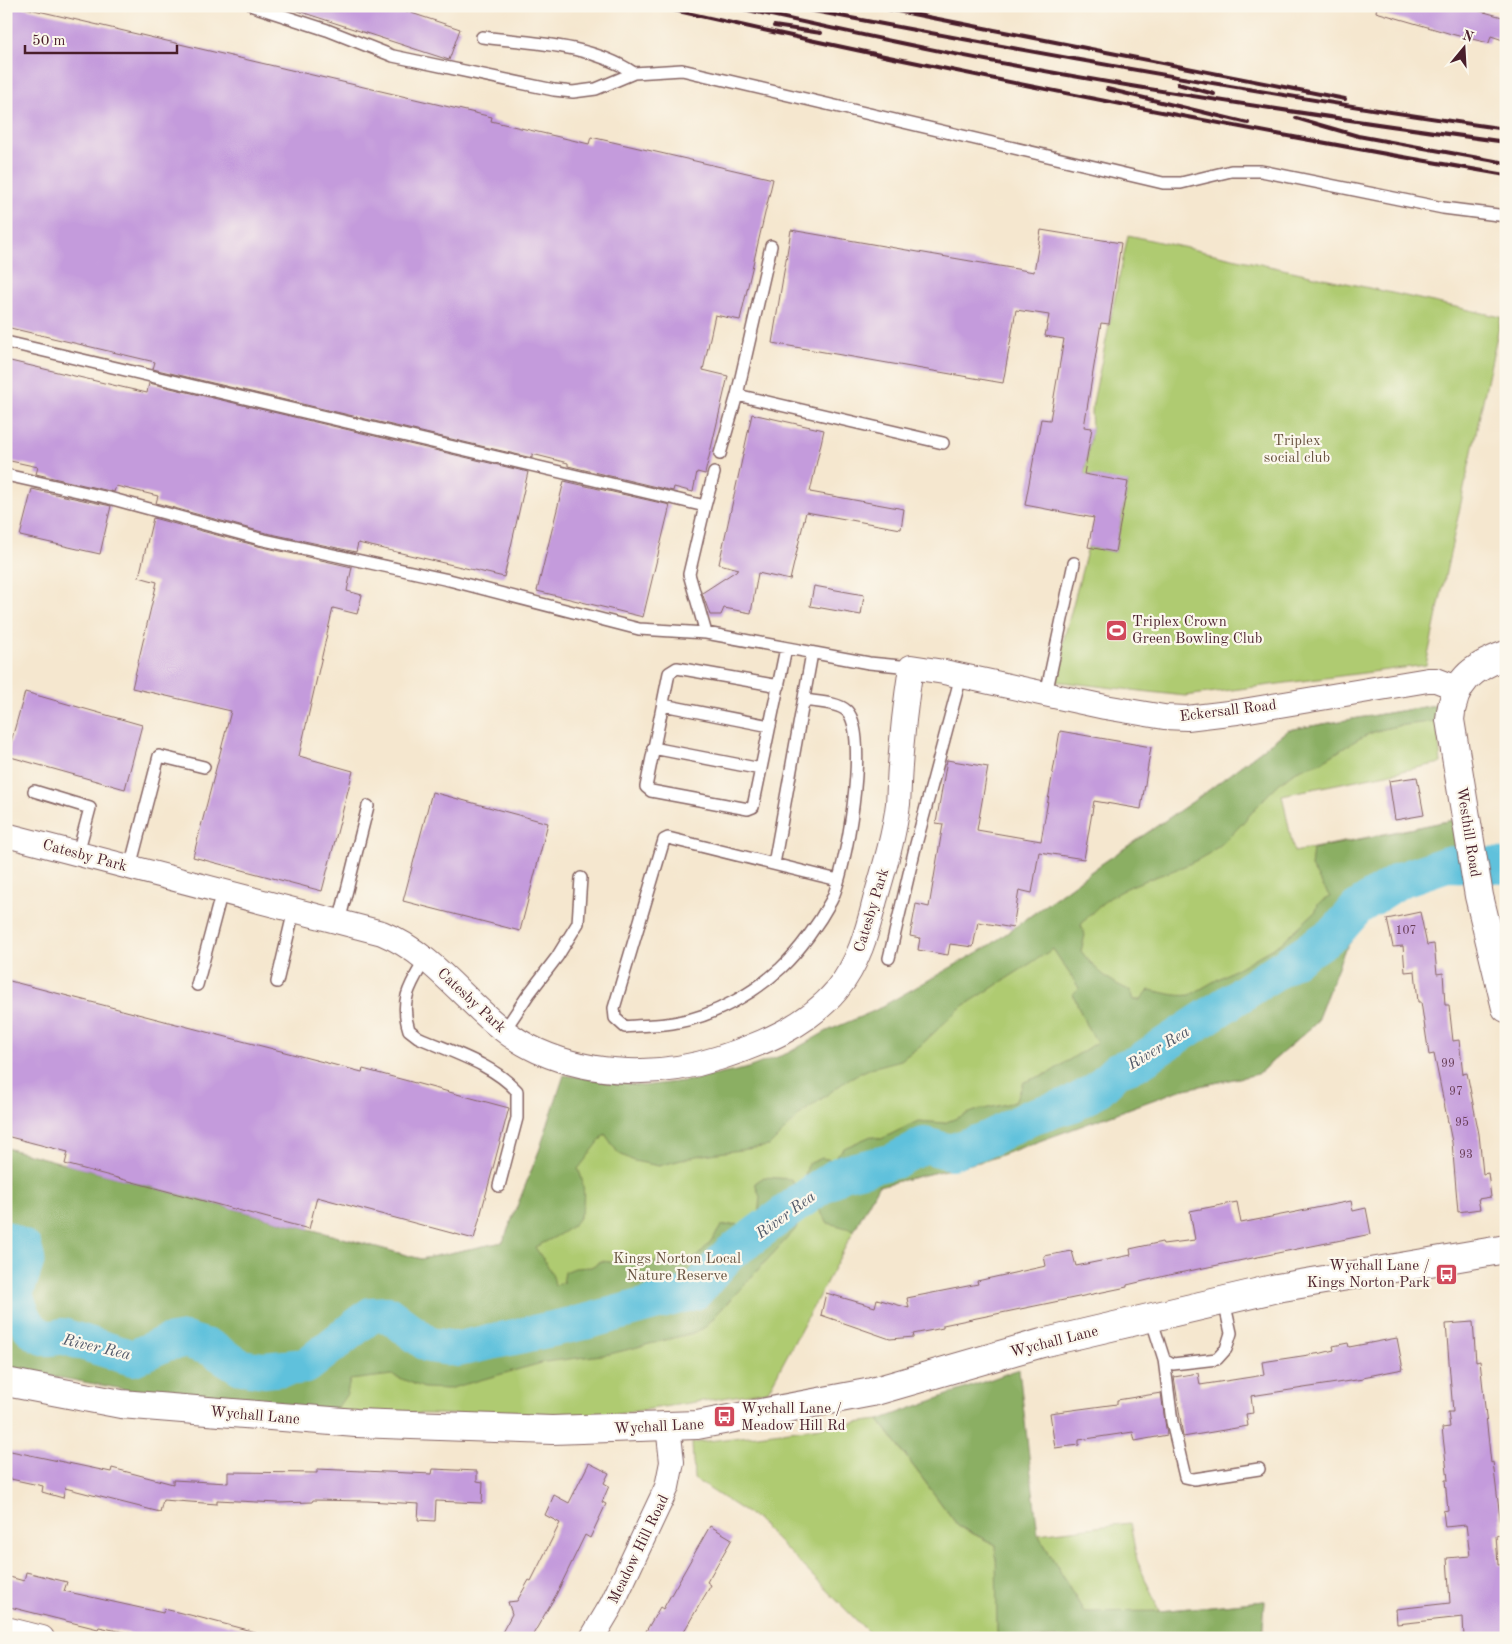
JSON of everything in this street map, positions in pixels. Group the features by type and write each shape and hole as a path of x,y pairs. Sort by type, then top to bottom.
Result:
{"street":[{"path":"1457,688 1471,673 1494,661"},
{"name":"Eckersall Road","path":"911,667 1148,715 1187,718 1237,712 1432,679 1457,688"},
{"name":"Catesby Park","path":"6,834 387,936 416,950 481,1012 504,1031 540,1052 582,1065 624,1071 655,1070 711,1060 750,1048 795,1025 824,1004 846,978 861,949 889,850 898,802 900,758 911,667"},
{"name":"Westhill Road","path":"1457,688 1450,720 1471,840 1478,896 1506,1008"},
{"name":"Wychall Lane","path":"6,1382 121,1404 356,1423 552,1430 697,1425 872,1392 1042,1343 1277,1288 1506,1249"},
{"name":"Meadow Hill Road","path":"592,1638 611,1606 668,1487 672,1462 668,1426"},
{"path":"6,1629 42,1638"}],"lane":[{"path":"253,6 327,30 393,56 554,90 573,92 596,89 634,73 682,70 1163,183 1181,183 1231,171 1261,171 1443,208 1506,216"},
{"path":"482,37 578,50 618,62 634,73"},
{"path":"720,454 737,395 771,246"},
{"path":"6,342 705,506"},
{"path":"737,395 943,443"},
{"path":"706,633 689,574 714,473"},
{"path":"6,475 109,498 260,539 449,580 639,629 706,633 869,663 911,667"},
{"path":"1046,694 1074,562"},
{"path":"779,686 677,668 670,673 646,787 651,791 748,809 753,807 779,686 786,648"},
{"path":"774,864 812,653"},
{"path":"889,958 915,848 962,676"},
{"path":"804,700 842,707 852,719 856,743 854,806 838,880 832,899 782,967 754,989 710,1013 678,1022 625,1027 619,1024 615,1018 614,1008 664,840 668,838 838,880"},
{"path":"663,705 770,726"},
{"path":"653,748 761,769"},
{"path":"130,867 159,756 204,767"},
{"path":"34,791 90,808 78,853"},
{"path":"339,922 368,806"},
{"path":"504,1031 557,957 578,923 581,878"},
{"path":"198,985 222,891"},
{"path":"277,982 294,910"},
{"path":"426,958 412,982 406,998 404,1011 409,1030 418,1037 486,1068 508,1082 517,1091 517,1118 499,1186"},
{"path":"1164,1359 1173,1364 1217,1358 1226,1349 1230,1333 1224,1301"},
{"path":"1151,1318 1164,1359 1172,1422 1186,1477 1194,1479 1259,1469"}],"green space":[{"name":"Triplex social club","path":"1128,235 1501,317 1426,665 1185,696 1053,681 1088,547 1115,552 1128,483 1084,474 1092,428 1091,412"},
{"name":"Kings Norton Local Nature Reserve","path":"1435,705 1441,763 1282,795 1294,852 1453,820 1458,875 1375,908 1344,951 1316,1023 1258,1074 1180,1090 987,1160 878,1186 768,1391 591,1418 352,1412 6,1368 6,1148 421,1259 503,1242 539,1151 606,1134 683,1126 992,944 1100,865 1201,796 1288,730"},
{"name":"Kings Norton Local Nature Reserve","path":"1435,705 1437,721 1377,731 1321,762 1293,773 1269,794 1230,836 1208,854 1141,882 1111,897 1081,925 1085,935 1081,951 1103,975 1131,991 1134,1000 1140,1000 1149,990 1174,995 1190,995 1280,944 1316,911 1318,904 1330,897 1311,867 1313,849 1453,820 1458,875 1375,908 1344,951 1316,1023 1258,1074 1180,1090 987,1160 878,1186 854,1230 828,1223 813,1201 794,1231 704,1328 693,1333 610,1354 545,1362 448,1389 424,1388 392,1375 350,1380 347,1394 335,1411 145,1393 6,1368 6,1148 421,1259 503,1242 539,1151 564,1075 643,1086 693,1080 745,1069 788,1053 827,1031 874,1011 992,944 1103,863 1201,796 1288,730","holes":["1053,949 1079,988 1073,994 1086,1025 1097,1042 1049,1073 1024,1082 1015,1102 975,1111 944,1123 918,1121 881,1139 871,1136 844,1148 832,1160 822,1158 808,1164 805,1176 811,1187 801,1196 791,1179 764,1177 755,1183 760,1197 758,1216 742,1228 737,1224 721,1226 706,1247 691,1261 676,1267 663,1259 641,1266 632,1260 619,1263 601,1261 591,1267 575,1268 565,1272 563,1283 555,1285 550,1270 535,1247 565,1231 578,1219 581,1214 584,1194 578,1169 605,1134 618,1153 634,1161 659,1166 696,1156 769,1146 802,1113 850,1078 871,1068 901,1060 920,1046 959,1009"]},
{"path":"1019,1369 1038,1534 1084,1612 1159,1611 1265,1601 1262,1638 997,1638 996,1545 958,1526 879,1420"},
{"path":"879,1420 958,1526 996,1545 1084,1612 1038,1534 1130,1523 1137,1560 1159,1611 1265,1601 1262,1638 874,1638 756,1519 694,1479 692,1443"}],"building":[{"path":"6,6 17,6 492,117 491,121 589,144 591,137 773,179 740,320 715,315 703,370 728,376 705,474 697,472 693,492 674,487 673,491 568,466 568,463 532,454 532,458 153,369 155,362 6,327"},
{"path":"293,6 390,6 460,29 449,60 292,9"},
{"path":"1377,6 1462,6 1506,18 1506,41 1491,36 1489,43 1455,35 1376,12"},
{"path":"791,230 1034,272 1041,230 1121,243 1109,324 1101,323 1084,427 1092,428 1084,474 1128,482 1115,552 1088,547 1094,518 1025,505 1041,419 1050,420 1064,339 1045,336 1049,315 1016,310 1003,383 772,343"},
{"path":"6,360 147,393 149,383 528,472 504,577 358,543 356,552 262,532 156,503 158,496 116,486 114,492 36,474 38,467 6,460"},
{"path":"752,414 824,430 810,492 904,509 901,529 806,512 790,580 758,573 751,613 724,608 721,615 710,615 702,593 739,569 719,564"},
{"path":"564,481 670,505 643,617 537,591"},
{"path":"32,489 111,506 100,554 20,536"},
{"path":"153,518 258,546 352,567 347,591 362,595 357,614 333,608 299,756 353,771 322,891 193,857 231,711 132,688 157,582 139,577"},
{"path":"814,586 864,595 861,615 810,606"},
{"path":"25,692 142,725 125,789 7,756"},
{"path":"1060,731 1151,747 1141,809 1094,801 1084,859 1039,852 1032,893 1019,890 1013,928 978,922 973,947 950,944 948,955 918,950 920,938 910,936 916,904 929,907 943,824 936,823 947,760 988,767 977,830 1041,841"},
{"path":"1417,777 1424,815 1395,820 1389,781"},
{"path":"432,792 548,823 520,931 403,901"},
{"path":"1420,912 1427,945 1434,944 1437,974 1443,973 1445,1005 1449,1005 1453,1041 1459,1040 1463,1074 1467,1073 1479,1134 1483,1174 1488,1173 1491,1197 1478,1199 1480,1209 1458,1212 1452,1142 1434,1054 1429,1055 1421,1002 1418,1002 1415,971 1405,972 1403,946 1393,947 1387,919"},
{"path":"6,980 362,1072 363,1069 509,1108 474,1239 317,1197 309,1229 65,1164 68,1152 6,1136"},
{"path":"1351,1201 1353,1211 1366,1208 1371,1234 1169,1275 1127,1285 1127,1287 943,1325 943,1328 913,1334 914,1337 890,1339 821,1315 826,1293 875,1307 877,1299 909,1308 907,1298 978,1284 977,1281 1046,1266 1044,1256 1072,1251 1076,1266 1131,1255 1130,1249 1162,1242 1163,1244 1195,1240 1190,1211 1237,1202 1241,1223"},
{"path":"1473,1322 1476,1362 1480,1361 1491,1463 1493,1462 1502,1534 1496,1535 1498,1565 1506,1564 1506,1638 1464,1638 1463,1617 1397,1624 1396,1609 1450,1603 1447,1558 1470,1556 1466,1525 1445,1527 1443,1511 1448,1510 1445,1480 1448,1480 1442,1428 1450,1427 1448,1412 1453,1412 1446,1324"},
{"path":"1397,1338 1403,1369 1363,1377 1363,1379 1251,1396 1253,1413 1246,1414 1248,1426 1183,1437 1174,1377 1198,1373 1200,1385 1264,1375 1262,1362 1322,1353 1334,1350 1333,1346 1348,1343 1349,1347"},
{"path":"1161,1393 1167,1435 1135,1441 1133,1432 1079,1440 1079,1445 1055,1448 1050,1413 1117,1404 1117,1400"},
{"path":"6,1450 111,1472 112,1468 173,1484 173,1480 228,1483 228,1472 317,1473 317,1469 432,1474 433,1469 477,1471 477,1481 483,1482 482,1503 436,1501 435,1521 418,1520 419,1504 368,1501 313,1500 312,1502 278,1503 217,1500 217,1504 163,1500 160,1512 65,1488 63,1498 42,1492 43,1486 6,1478"},
{"path":"589,1463 609,1473 604,1483 609,1486 602,1502 606,1504 590,1538 585,1535 556,1595 531,1638 499,1638 512,1614 508,1602 517,1601 529,1580 531,1581 560,1523 545,1515 554,1495 569,1503"},
{"path":"710,1526 732,1539 707,1582 711,1585 680,1638 642,1638 660,1607 663,1609"},
{"path":"26,1572 67,1582 64,1591 163,1613 164,1609 190,1615 255,1632 254,1638 152,1638 99,1627 98,1629 6,1606 6,1576 24,1581"}],"waterway":[{"name":"River Rea","path":"15,1295 26,1321 36,1333 44,1337 62,1336 133,1358 166,1343 185,1340 211,1348 241,1367 264,1370 306,1366 371,1315 388,1314 429,1345 458,1349 585,1322 695,1292 729,1254 842,1173 894,1161 924,1145 951,1152 990,1138 1030,1117 1073,1104 1098,1089 1117,1070 1137,1063 1336,932 1357,908 1400,880 1447,864 1506,866"},
{"path":"6,1239 24,1248 27,1259 15,1295"}],"railway":[{"path":"656,6 868,53 1080,96 1506,175"},
{"path":"730,6 1001,63 1253,106 1506,142"},
{"path":"788,6 1146,72 1506,129"},
{"path":"872,6 1345,99"},
{"path":"774,26 821,33"},
{"path":"1178,84 1214,94"},
{"path":"1107,89 1248,123"},
{"path":"1296,118 1358,136 1506,163"}],"place":[{"name":"Triplex Crown Green Bowling Club","path":"1116,630"},
{"name":"Wychall Lane / Kings Norton Park","path":"1446,1274"},
{"name":"Wychall Lane / Meadow Hill Rd","path":"725,1417"}]}
